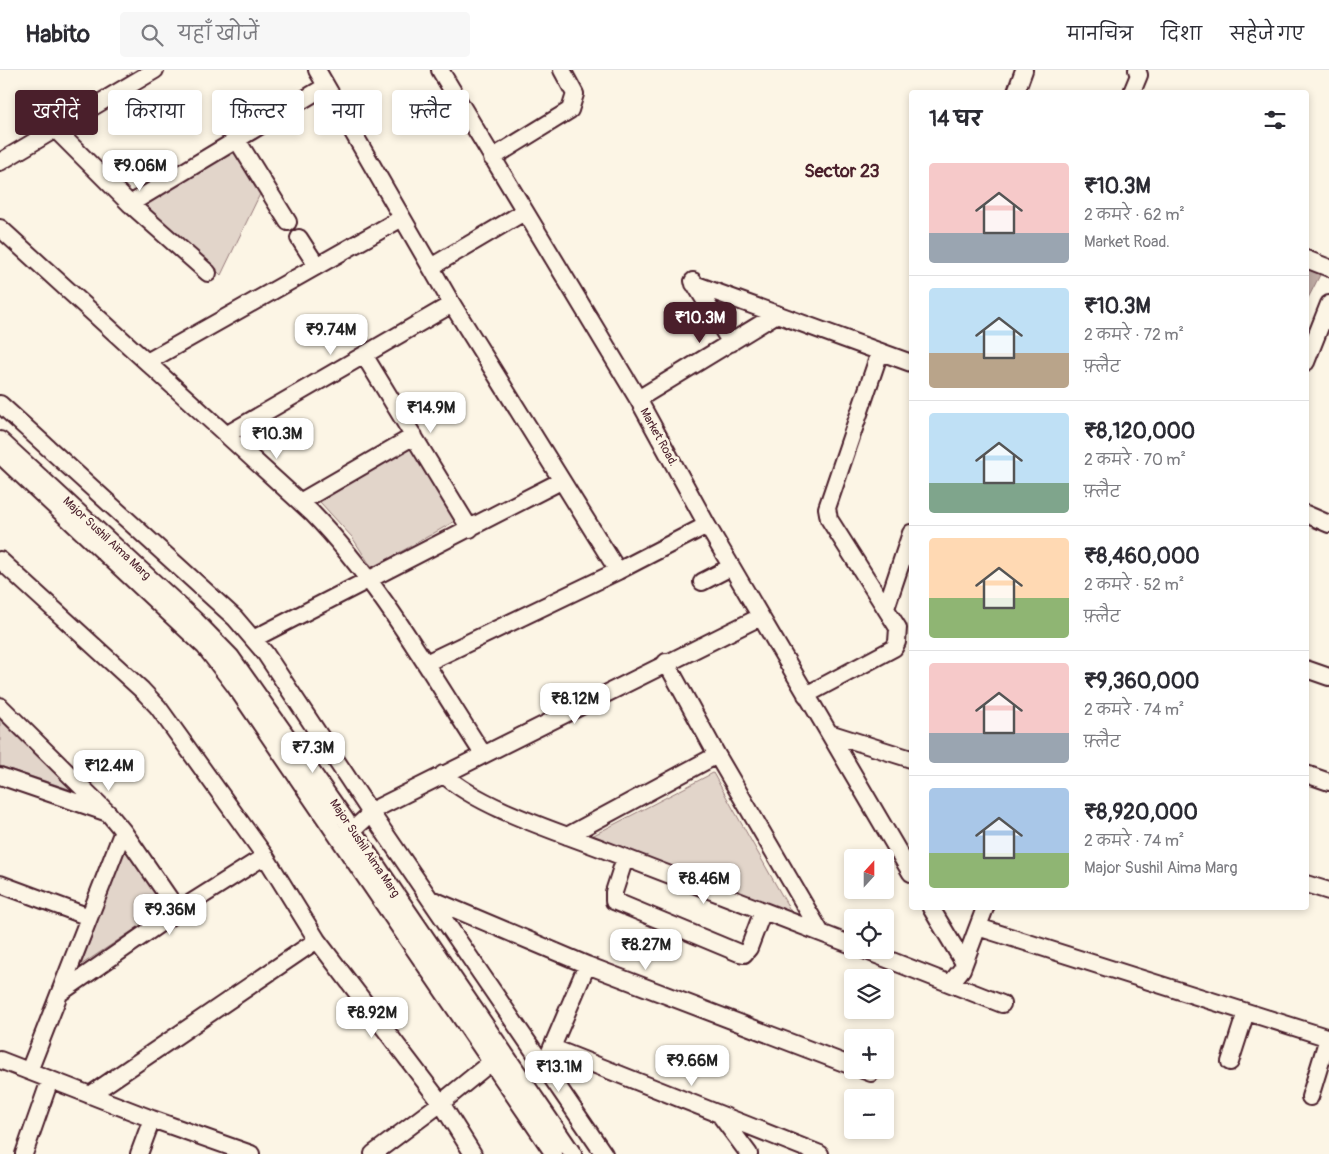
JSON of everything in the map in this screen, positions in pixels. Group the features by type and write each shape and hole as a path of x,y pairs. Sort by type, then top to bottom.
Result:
{"street":[{"path":"98,104 155,70"},
{"path":"317,70 452,304 618,571"},
{"name":"Market Road.","path":"440,70 638,399 731,567 909,870"},
{"path":"492,158 570,110 575,94 562,70"},
{"path":"1017,90 1024,70"},
{"path":"1133,90 1139,75 1137,70"},
{"path":"130,204 326,86"},
{"path":"0,162 45,135"},
{"path":"61,135 130,204 208,273"},
{"path":"237,140 288,222"},
{"path":"431,267 524,212"},
{"path":"147,362 402,218"},
{"path":"0,228 300,502 342,545 370,581 426,663 483,754"},
{"path":"299,238 316,266"},
{"path":"1309,260 1329,268"},
{"path":"731,343 692,280 777,314 909,362"},
{"path":"226,435 452,304"},
{"path":"1309,354 1329,304"},
{"path":"638,399 777,314"},
{"path":"806,695 894,648 899,634 886,608 830,519 827,508 880,352"},
{"path":"364,355 470,529"},
{"path":"0,404 235,618 254,639 604,1154"},
{"path":"300,502 414,436"},
{"name":"Major Sushil Aima Marg","path":"0,440 196,621 231,657 498,1056 554,1154"},
{"name":"Major Sushil Aima Marg","path":"0,455 205,647 235,686 330,827 346,830"},
{"path":"254,639 370,581 561,481"},
{"path":"1309,515 1329,524"},
{"path":"426,663 618,571 707,525"},
{"path":"886,608 909,538"},
{"path":"0,560 142,690 158,707 265,856 317,940 441,1104 473,1154"},
{"path":"702,582 731,567"},
{"path":"346,830 372,810 760,616"},
{"path":"666,662 717,755 821,933"},
{"path":"1309,670 1329,677"},
{"path":"0,706 124,830 178,911"},
{"path":"829,733 909,758"},
{"path":"567,836 717,755"},
{"path":"443,774 476,798 567,836 844,942"},
{"path":"1309,775 1329,782"},
{"path":"0,776 109,814"},
{"path":"29,1071 124,830"},
{"path":"60,993 178,911 265,856"},
{"path":"625,858 614,892 614,901 739,953 744,954 749,948 763,911"},
{"path":"0,884 89,917"},
{"path":"1309,885 1329,891"},
{"path":"431,898 587,964 844,1063"},
{"path":"932,910 964,963"},
{"path":"951,984 959,975 984,910"},
{"path":"978,927 1329,1038 1310,1097"},
{"path":"90,1095 317,940"},
{"path":"887,959 1002,1004"},
{"path":"539,1104 546,1069 553,1048 587,964"},
{"path":"1230,1062 1246,1012"},
{"path":"553,1048 820,1154"},
{"path":"372,1154 441,1104 498,1056"},
{"name":"Major Sushil Aima Marg","path":"498,1056 539,1104 574,1154"},
{"path":"0,1060 152,1119 252,1154"},
{"path":"24,1154 50,1080"},
{"path":"720,1114 749,1154"},
{"path":"139,1154 152,1119"}],"shaded area":[{"path":"233,151 260,194 221,275 144,204"},
{"path":"1309,267 1322,271 1309,296"},
{"path":"412,446 457,520 372,568 352,537 320,502"},
{"path":"0,715 81,793 0,766"},
{"path":"713,773 794,917 590,837"},
{"path":"126,844 168,907 81,965"}],"district":[{"name":"Sector 23","path":"842,171"}]}
